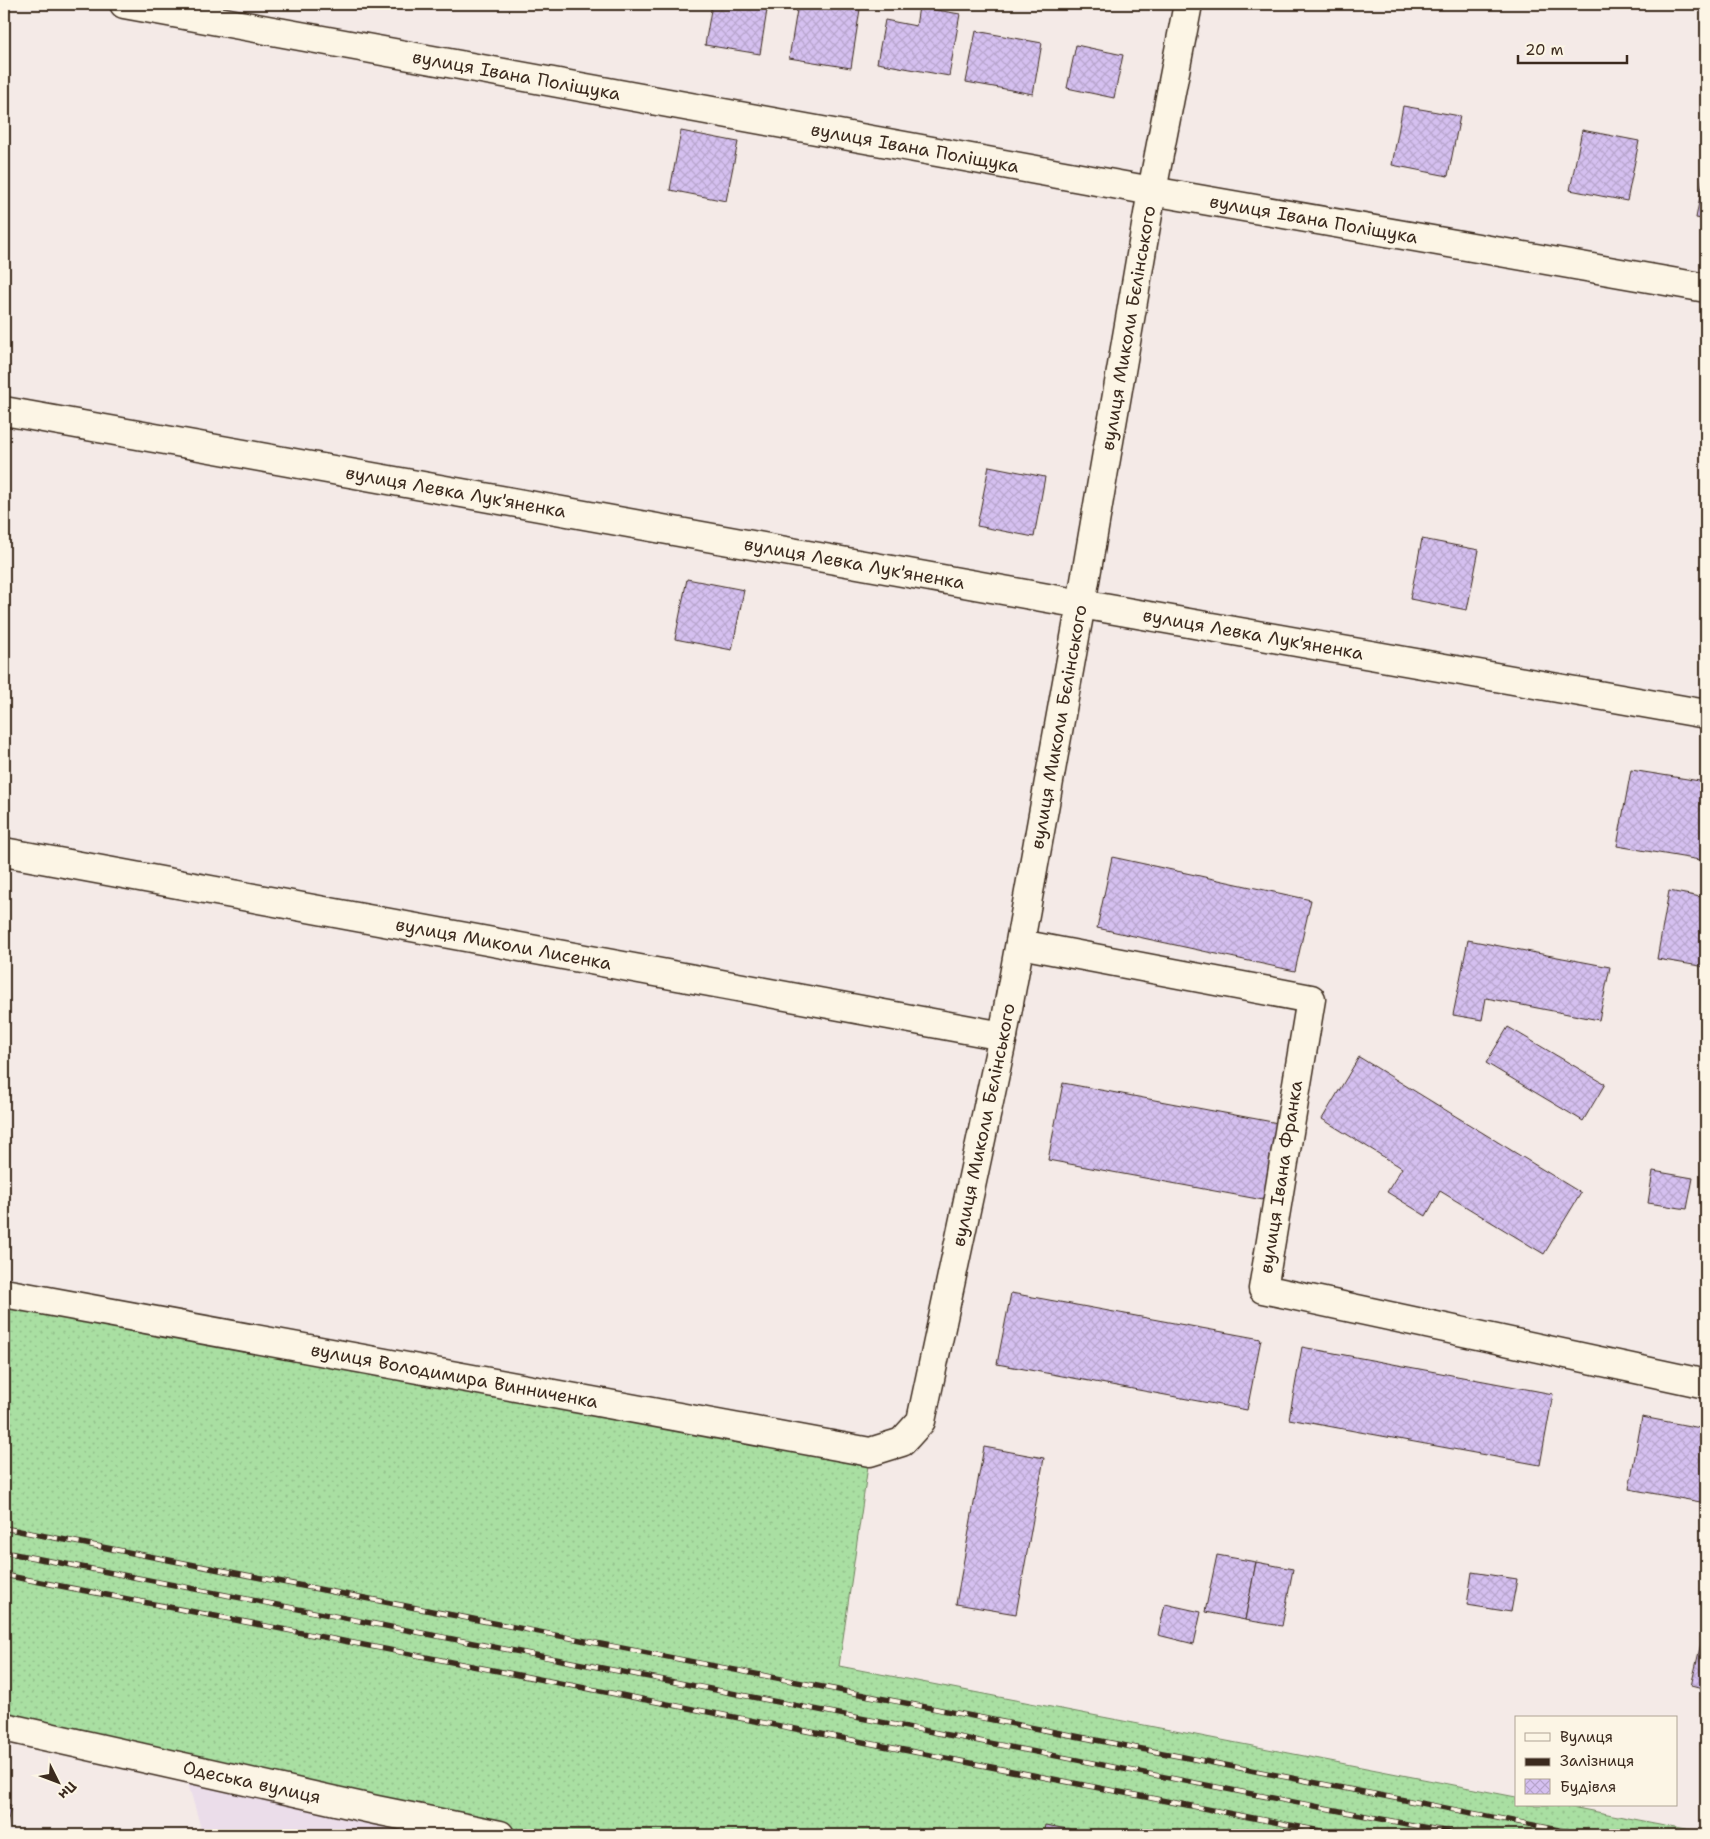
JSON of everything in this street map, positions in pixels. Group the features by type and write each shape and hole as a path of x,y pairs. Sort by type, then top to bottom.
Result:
{"street":[{"name":"вулиця Івана Поліщука","path":"124,4 1152,191 1706,288"},
{"name":"вулиця Миколи Бєлінського","path":"902,1442 921,1421 1003,1036 1081,604 1152,191 1188,4"},
{"name":"вулиця Левка Лук'яненка","path":"4,411 1706,714"},
{"name":"вулиця Миколи Лисенка","path":"4,852 1003,1036"},
{"name":"вулиця Івана Франка","path":"1020,944 1311,999 1263,1289 1706,1384"},
{"name":"вулиця Володимира Винниченка","path":"4,1293 870,1452 902,1442"},
{"name":"Одеська вулиця","path":"4,1727 376,1810 500,1835"}],"shaded area":[{"path":"183,1766 500,1835 203,1835"}],"green space":[{"path":"4,1293 870,1452 839,1666 1515,1797 1515,1806 1566,1806 1706,1833 1706,1835 500,1835 4,1727"}],"building":[{"path":"712,4 768,4 760,54 705,45"},
{"path":"798,4 824,4 860,9 851,68 789,58"},
{"path":"919,7 960,14 949,76 877,63 885,20 916,26"},
{"path":"976,31 1042,43 1033,94 966,82"},
{"path":"1076,45 1123,55 1114,98 1067,88"},
{"path":"1403,106 1460,116 1448,176 1392,165"},
{"path":"1582,130 1639,141 1627,201 1570,190"},
{"path":"681,131 738,142 726,201 670,190"},
{"path":"1706,164 1706,220 1696,218"},
{"path":"989,466 1045,477 1034,537 977,526"},
{"path":"1422,539 1479,550 1467,610 1410,599"},
{"path":"687,579 744,590 732,650 675,639"},
{"path":"1631,770 1706,782 1706,861 1617,846"},
{"path":"1112,857 1311,900 1295,971 1097,928"},
{"path":"1669,891 1706,898 1706,967 1657,959"},
{"path":"1468,940 1610,967 1599,1020 1486,998 1482,1020 1453,1015"},
{"path":"1508,1027 1605,1084 1583,1121 1486,1063"},
{"path":"1359,1057 1581,1193 1544,1254 1440,1191 1426,1216 1387,1192 1402,1168 1322,1119"},
{"path":"1063,1083 1278,1123 1263,1200 1048,1160"},
{"path":"1653,1171 1693,1178 1687,1209 1648,1203"},
{"path":"1011,1293 1261,1339 1247,1410 997,1364"},
{"path":"1302,1347 1553,1394 1540,1465 1289,1419"},
{"path":"1642,1417 1706,1429 1706,1503 1629,1489"},
{"path":"984,1447 1044,1458 1016,1614 956,1604"},
{"path":"1217,1555 1256,1562 1245,1620 1205,1612"},
{"path":"1256,1562 1293,1569 1282,1626 1245,1620"},
{"path":"1472,1572 1517,1579 1511,1612 1467,1605"},
{"path":"1165,1604 1201,1612 1194,1644 1158,1635"},
{"path":"1706,1626 1706,1690 1691,1686"},
{"path":"4,1804 11,1805 5,1835 4,1835"},
{"path":"1045,1825 1102,1835 1043,1835"}],"railway":[{"path":"4,1528 1585,1835"},
{"path":"4,1552 1464,1835"},
{"path":"4,1575 1341,1835"}]}
